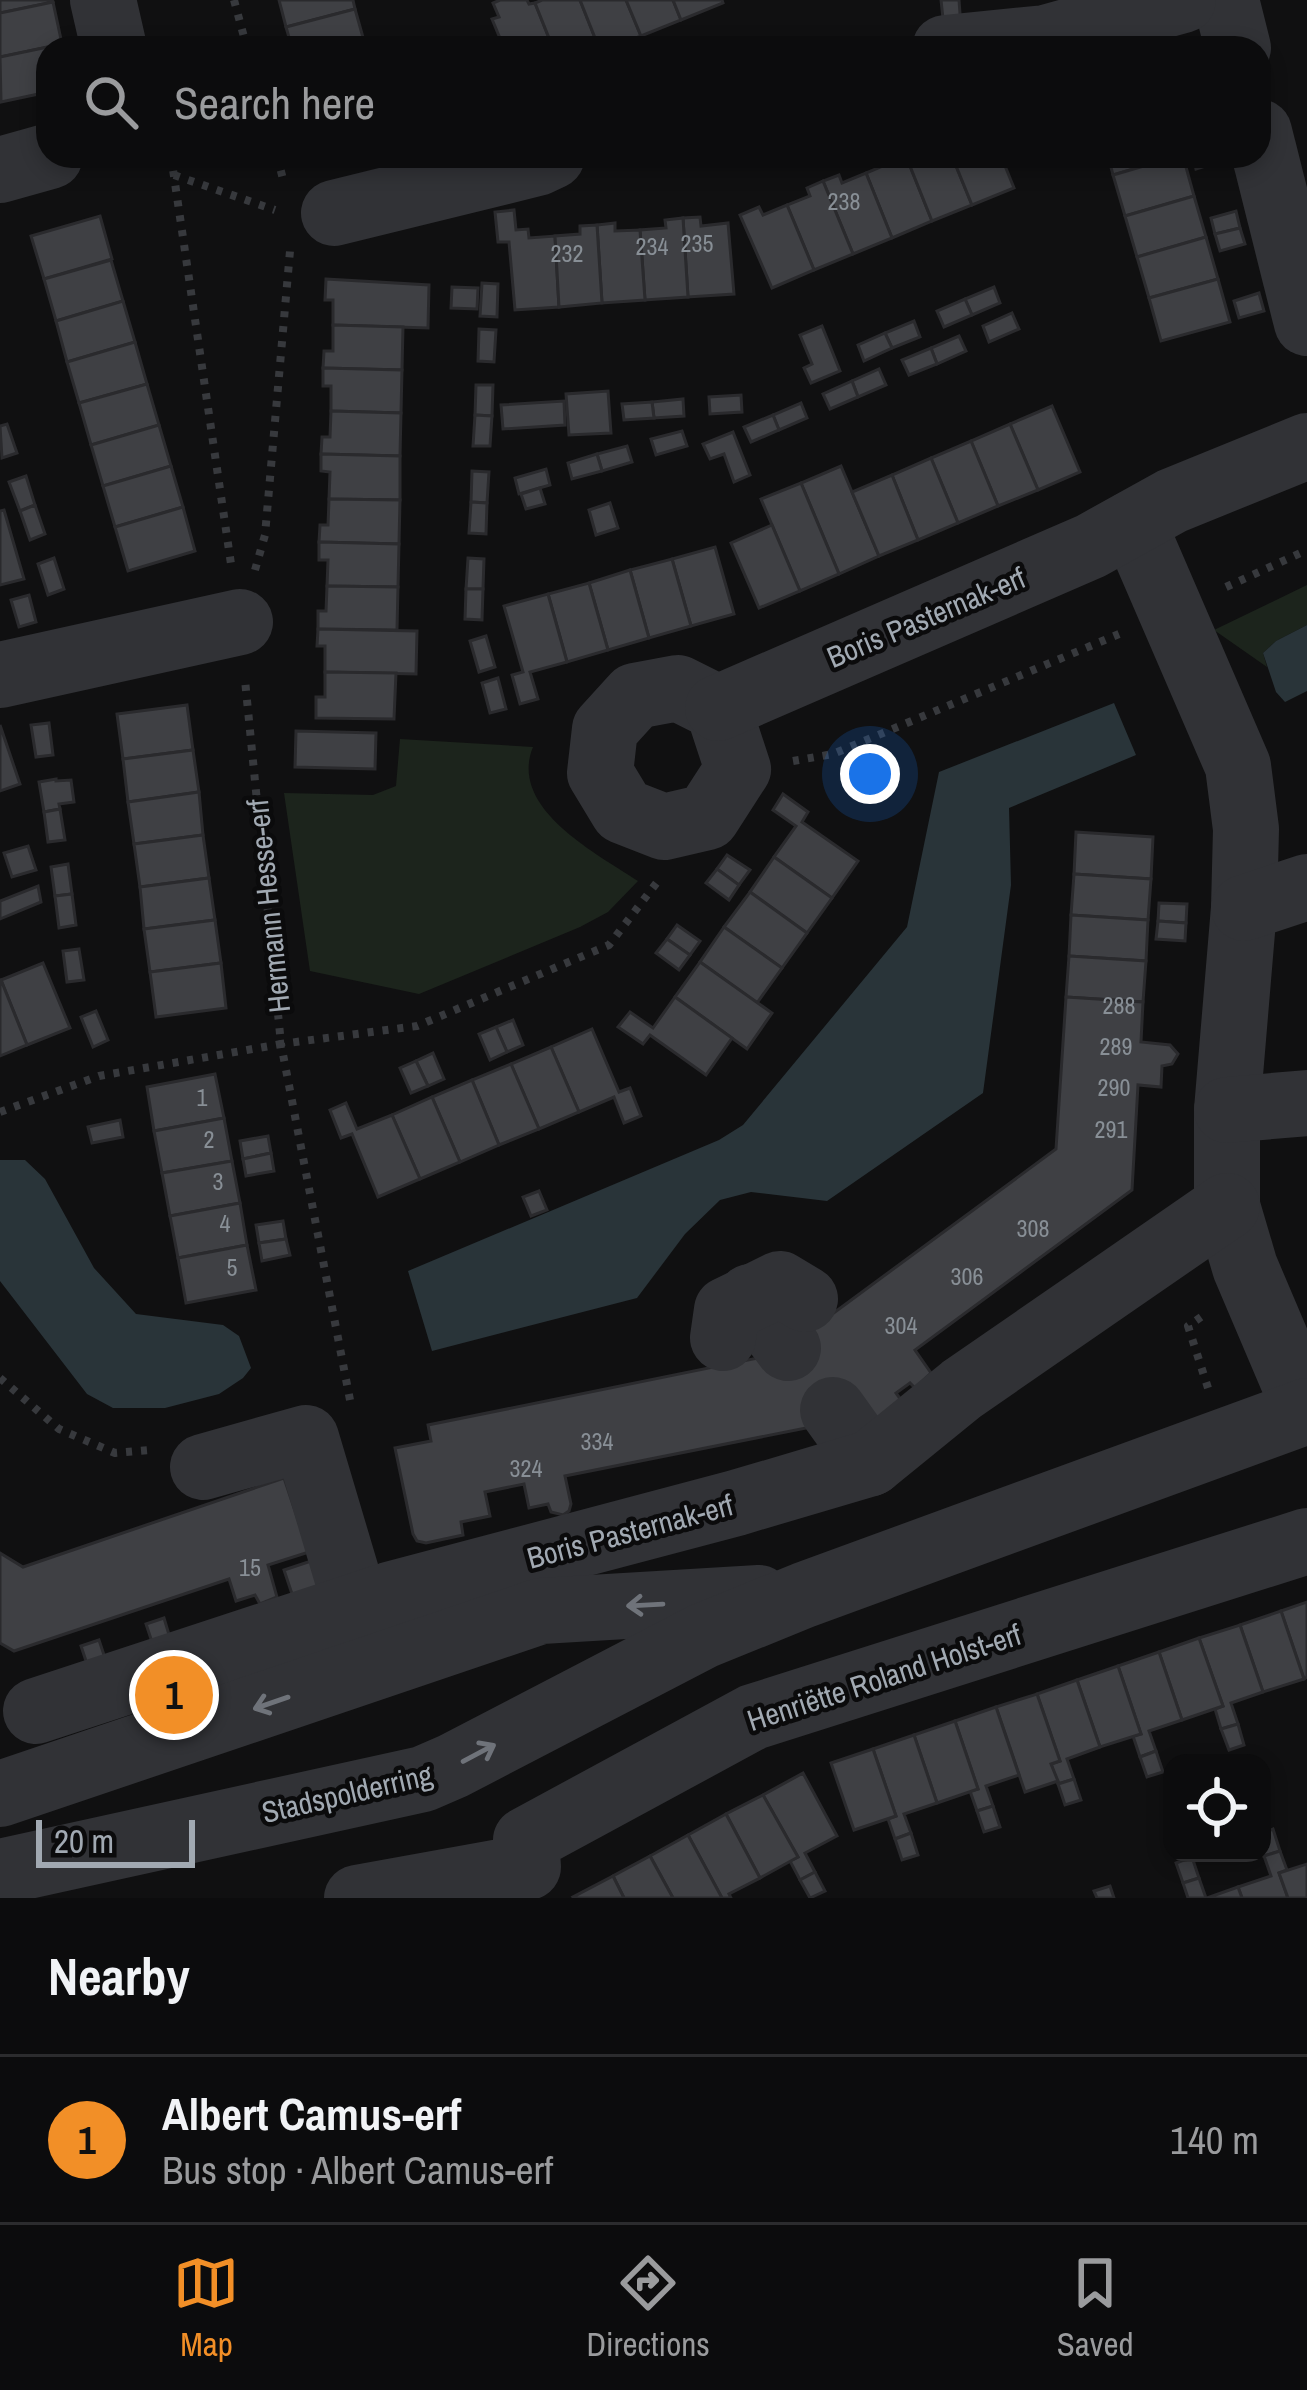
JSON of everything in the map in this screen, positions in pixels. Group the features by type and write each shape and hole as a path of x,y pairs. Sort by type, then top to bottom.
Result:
{"street":[{"path":"103,0 111,36"},
{"path":"1052,36 1183,0"},
{"path":"1226,0 1235,36"},
{"path":"0,170 36,160"},
{"path":"314,215 516,168"},
{"path":"1268,168 1307,323"},
{"name":"Boris Pasternak-erf","path":"718,708 1091,546 1172,501 1307,446"},
{"path":"1133,523 1238,766 1246,829 1227,1110 1227,1207 1245,1267 1307,1412"},
{"path":"0,675 240,622"},
{"path":"678,688 718,708 722,793 664,827 623,811 600,773 605,729 635,696 678,688"},
{"path":"1244,908 1307,887"},
{"path":"1227,1110 1307,1103"},
{"name":"Boris Pasternak-erf","path":"18,1703 871,1463 962,1389 1227,1207"},
{"path":"833,1410 871,1463"},
{"name":"Stadspolderring","path":"44,1876 422,1779 703,1636 1307,1412"},
{"path":"203,1467 306,1438 372,1601"},
{"name":"Henriëtte Roland Holst-erf","path":"357,1898 435,1882 530,1882 526,1840 753,1717 1307,1541"},
{"name":"Stadspolderring","path":"28,1784 541,1611 804,1595"},
{"path":"18,1703 28,1784"}],"path":[{"path":"234,0 244,36"},
{"name":"Hermann Hesse-erf","path":"0,1112 99,1076 281,1044 240,622 173,168"},
{"path":"240,622 265,535 314,215 285,168"},
{"path":"174,175 314,215"},
{"path":"351,1403 281,1044 417,1026 609,946 722,793 833,754 1307,550"},
{"path":"0,1378 58,1429 115,1453 174,1448 203,1467"}],"shaded area":[{"path":"1307,585 1307,625 1263,653 1267,667 1214,630"},
{"path":"1307,625 1307,691 1285,702 1276,692 1263,653"},
{"path":"1114,703 1136,755 1009,808 1011,885 983,1093 827,1201 751,1192 720,1200 685,1234 637,1298 432,1351 408,1271 719,1140 743,1125 907,927 939,772"},
{"path":"400,739 533,747 529,769 533,790 544,809 580,842 638,881 608,912 580,927 419,994 310,971 284,793 373,795 396,786"},
{"path":"0,1160 25,1160 45,1179 94,1268 136,1314 223,1325 239,1336 251,1368 243,1378 219,1394 165,1408 113,1408 87,1394 0,1281"}],"building":[{"path":"0,0 52,0 53,2 0,13"},
{"path":"279,0 353,0 355,9 286,27"},
{"path":"580,0 594,36 548,36 535,3"},
{"path":"580,0 626,0 641,36 594,36"},
{"path":"626,0 673,0 681,20 641,36"},
{"path":"673,0 722,0 723,3 681,20"},
{"path":"941,0 959,0 961,27 944,28"},
{"path":"53,2 60,36 36,36 36,49 0,57 0,13"},
{"path":"493,3 535,3 548,36 499,36 492,19 499,17"},
{"path":"355,9 363,36 289,36 286,27"},
{"path":"36,49 36,95 1,102 0,57"},
{"path":"878,168 911,168 932,221 892,238 866,173"},
{"path":"911,168 957,168 972,205 932,221"},
{"path":"957,168 1006,168 1014,188 972,205"},
{"path":"1111,168 1137,168 1113,175"},
{"path":"1137,168 1186,168 1194,196 1125,216 1113,175"},
{"path":"866,173 892,238 853,254 823,181 839,175 842,183"},
{"path":"823,181 853,254 814,270 787,205 810,196 807,188"},
{"path":"1194,196 1206,237 1137,257 1125,216"},
{"path":"787,205 814,270 772,288 740,215 759,207 763,215"},
{"path":"514,210 516,230 528,229 529,238 555,236 559,307 515,310 509,242 498,242 495,212"},
{"path":"1236,211 1240,228 1215,234 1211,218"},
{"path":"100,216 112,259 44,279 31,236"},
{"path":"700,217 701,226 728,223 734,294 688,297 683,218"},
{"path":"683,218 688,297 645,300 640,230 666,228 665,220"},
{"path":"615,223 615,231 640,230 645,300 602,303 597,225"},
{"path":"597,225 602,303 559,307 555,236 580,234 580,226"},
{"path":"1240,228 1245,244 1220,251 1215,234"},
{"path":"1206,237 1218,279 1149,298 1137,257"},
{"path":"111,260 123,301 56,321 44,279"},
{"path":"326,279 429,285 428,328 333,325 333,300 325,300"},
{"path":"1218,279 1230,322 1161,341 1149,298"},
{"path":"482,283 498,284 497,317 480,316"},
{"path":"452,287 478,288 477,309 451,308"},
{"path":"994,287 1000,303 972,315 965,299"},
{"path":"1259,293 1264,311 1239,318 1234,301"},
{"path":"965,299 972,315 944,327 937,311"},
{"path":"123,301 135,342 67,362 56,321"},
{"path":"1012,313 1019,329 989,342 983,326"},
{"path":"914,321 920,337 892,348 885,333"},
{"path":"333,325 403,327 402,370 323,368 324,351 333,351"},
{"path":"822,326 840,371 811,383 804,368 812,364 800,335"},
{"path":"479,329 496,330 494,362 478,361"},
{"path":"885,333 892,348 864,361 858,345"},
{"path":"959,336 966,351 937,364 931,348"},
{"path":"135,342 147,384 79,403 67,362"},
{"path":"931,348 937,364 909,375 902,360"},
{"path":"323,368 402,370 401,413 331,411 331,386 323,386"},
{"path":"879,369 886,385 858,397 852,381"},
{"path":"852,381 858,397 830,409 823,394"},
{"path":"147,384 159,425 91,445 79,403"},
{"path":"476,385 493,385 492,416 475,415"},
{"path":"608,391 611,433 569,435 566,394"},
{"path":"741,395 742,412 710,414 709,397"},
{"path":"683,399 684,416 654,418 652,402"},
{"path":"564,401 565,425 503,429 501,405"},
{"path":"652,402 654,418 624,420 622,404"},
{"path":"801,403 807,418 779,430 773,415"},
{"path":"1052,406 1080,472 1038,490 1010,424"},
{"path":"331,411 401,413 400,456 321,454 322,437 330,437"},
{"path":"475,415 492,416 490,446 473,446"},
{"path":"773,415 779,430 751,442 744,427"},
{"path":"7,424 17,453 2,458 0,426"},
{"path":"1010,424 1038,490 998,506 971,441"},
{"path":"159,425 171,466 103,486 91,445"},
{"path":"682,431 687,446 656,455 651,439"},
{"path":"733,432 750,475 734,482 724,454 710,459 703,444"},
{"path":"971,441 998,506 958,523 931,458"},
{"path":"627,446 632,462 602,471 597,454"},
{"path":"321,454 400,456 400,500 329,499 330,472 321,471"},
{"path":"597,454 602,471 572,479 568,463"},
{"path":"931,458 958,523 918,540 892,475"},
{"path":"171,466 183,507 115,527 103,486"},
{"path":"841,466 879,556 839,574 801,483"},
{"path":"546,469 550,485 519,494 515,478"},
{"path":"472,471 489,472 487,503 471,502"},
{"path":"892,475 918,540 879,556 852,492"},
{"path":"26,476 35,505 20,511 9,482"},
{"path":"801,483 839,574 800,591 761,499"},
{"path":"540,488 545,504 526,509 521,494"},
{"path":"329,499 400,500 399,544 319,542 320,525 328,525"},
{"path":"471,502 487,503 486,534 469,533"},
{"path":"610,503 618,528 596,535 589,510"},
{"path":"35,505 45,534 30,540 20,511"},
{"path":"183,507 195,551 128,571 115,527"},
{"path":"4,510 24,579 0,585 0,511"},
{"path":"772,525 800,591 759,608 731,543"},
{"path":"319,542 399,544 398,587 327,586 328,560 319,560"},
{"path":"715,547 734,614 691,626 672,559"},
{"path":"54,558 64,589 48,595 38,564"},
{"path":"468,558 484,559 483,589 466,589"},
{"path":"672,559 691,626 649,638 630,570"},
{"path":"630,570 649,638 608,650 589,583"},
{"path":"589,583 608,650 567,662 548,594"},
{"path":"327,586 398,587 397,630 318,629 318,611 326,611"},
{"path":"466,589 483,589 482,620 465,619"},
{"path":"548,594 567,662 530,672 538,699 520,704 512,675 523,672 504,606"},
{"path":"29,595 36,622 19,627 11,600"},
{"path":"318,629 417,631 416,674 325,672 325,646 317,646"},
{"path":"486,636 495,667 479,672 470,641"},
{"path":"325,672 396,673 394,719 316,718 316,697 325,697"},
{"path":"498,678 506,709 490,713 482,683"},
{"path":"187,705 193,750 123,759 117,714"},
{"path":"49,723 53,755 36,757 31,725"},
{"path":"0,725 20,784 0,791"},
{"path":"296,731 376,733 375,769 295,767"},
{"path":"193,750 199,792 128,802 123,759"},
{"path":"71,780 74,802 44,812 39,782"},
{"path":"199,792 203,835 134,844 128,802"},
{"path":"783,794 808,812 802,822 858,861 832,898 774,857 796,826 773,810"},
{"path":"60,809 65,840 48,842 44,812"},
{"path":"1076,832 1153,837 1151,879 1074,874"},
{"path":"203,835 209,878 140,887 134,844"},
{"path":"28,846 36,870 12,877 4,853"},
{"path":"727,855 750,870 739,885 717,869"},
{"path":"774,857 832,898 807,933 750,892"},
{"path":"68,864 72,894 55,896 51,867"},
{"path":"717,869 739,885 729,900 706,883"},
{"path":"1074,874 1151,879 1148,920 1071,915"},
{"path":"209,878 215,920 144,929 140,887"},
{"path":"38,886 41,902 0,919 0,901"},
{"path":"750,892 807,933 782,968 724,927"},
{"path":"72,894 76,925 59,928 55,896"},
{"path":"1159,903 1187,904 1186,923 1158,921"},
{"path":"1071,915 1148,920 1146,961 1069,956"},
{"path":"215,920 221,963 150,972 144,929"},
{"path":"1158,921 1186,923 1185,941 1156,939"},
{"path":"677,925 700,941 690,955 667,939"},
{"path":"724,927 782,968 757,1003 700,962"},
{"path":"667,939 690,955 679,970 656,953"},
{"path":"79,949 84,980 67,982 63,951"},
{"path":"1069,956 1146,961 1143,1002 1066,997"},
{"path":"700,962 772,1013 747,1049 675,997"},
{"path":"43,963 70,1028 27,1045 1,980"},
{"path":"221,963 226,1008 156,1017 150,972"},
{"path":"0,980 27,1045 0,1056"},
{"path":"675,997 732,1038 706,1075 650,1035 643,1044 618,1027 630,1012 653,1028"},
{"path":"1066,997 1143,1002 1141,1042 1170,1045 1178,1054 1172,1064 1162,1066 1161,1087 1138,1085 1132,1190 915,1350 931,1373 915,1388 910,1383 896,1393 904,1404 870,1425 811,1427 565,1476 571,1504 563,1515 551,1512 548,1504 529,1508 524,1484 485,1492 490,1516 461,1522 463,1535 417,1541 395,1448 431,1441 428,1425 778,1354 1056,1149"},
{"path":"96,1011 108,1040 93,1047 81,1017"},
{"path":"513,1020 523,1045 507,1052 496,1027"},
{"path":"496,1027 507,1052 490,1060 479,1034"},
{"path":"592,1029 619,1092 630,1088 641,1116 624,1123 614,1097 579,1112 551,1047"},
{"path":"551,1047 579,1112 539,1129 511,1064"},
{"path":"433,1053 444,1079 428,1086 416,1061"},
{"path":"416,1061 428,1086 411,1093 400,1068"},
{"path":"511,1064 539,1129 499,1145 472,1080"},
{"path":"215,1074 224,1118 154,1131 147,1087"},
{"path":"472,1080 499,1145 460,1162 432,1097"},
{"path":"432,1097 460,1162 420,1179 392,1115"},
{"path":"346,1103 357,1129 392,1115 420,1179 378,1197 352,1134 341,1138 330,1110"},
{"path":"224,1118 232,1161 162,1173 154,1131"},
{"path":"120,1120 123,1137 92,1143 88,1127"},
{"path":"268,1136 271,1153 243,1159 240,1141"},
{"path":"271,1153 274,1171 246,1176 243,1159"},
{"path":"232,1161 240,1203 170,1216 162,1173"},
{"path":"539,1191 547,1210 531,1216 523,1197"},
{"path":"240,1203 247,1245 178,1258 170,1216"},
{"path":"283,1221 286,1239 259,1243 256,1225"},
{"path":"286,1239 290,1255 262,1261 259,1243"},
{"path":"247,1245 256,1290 186,1303 178,1258"},
{"path":"284,1478 309,1552 268,1565 277,1597 260,1604 255,1595 236,1601 229,1579 14,1651 0,1643 0,1553 23,1567"},
{"path":"329,1555 330,1584 293,1597 284,1570"},
{"path":"1307,1602 1307,1677 1304,1679 1281,1611"},
{"path":"1281,1611 1304,1679 1263,1692 1240,1625"},
{"path":"164,1618 173,1648 156,1654 146,1624"},
{"path":"1240,1625 1263,1692 1231,1703 1238,1724 1221,1729 1215,1709 1223,1706 1199,1638"},
{"path":"1199,1638 1223,1706 1182,1720 1159,1652"},
{"path":"99,1640 109,1670 91,1676 81,1646"},
{"path":"1159,1652 1182,1720 1149,1731 1156,1751 1140,1757 1133,1736 1141,1734 1118,1666"},
{"path":"1118,1666 1141,1734 1100,1747 1077,1680"},
{"path":"1077,1680 1100,1747 1067,1759 1074,1779 1058,1784 1051,1764 1060,1761 1037,1694"},
{"path":"1037,1694 1060,1761 1051,1764 1058,1781 1025,1792 996,1707"},
{"path":"996,1707 1019,1775 986,1786 993,1806 977,1811 970,1791 978,1789 955,1721"},
{"path":"955,1721 978,1789 937,1803 914,1735"},
{"path":"1238,1724 1244,1745 1229,1750 1221,1729"},
{"path":"914,1735 937,1803 904,1814 911,1833 895,1839 888,1819 896,1816 873,1749"},
{"path":"873,1749 896,1816 854,1830 831,1763"},
{"path":"1156,1751 1163,1772 1147,1777 1140,1757"},
{"path":"803,1773 837,1836 805,1853 815,1872 800,1880 790,1861 798,1857 763,1795"},
{"path":"1074,1779 1081,1800 1065,1805 1058,1784"},
{"path":"763,1795 798,1857 760,1878 726,1814"},
{"path":"993,1806 1000,1827 984,1832 977,1811"},
{"path":"726,1814 760,1878 729,1894 731,1898 722,1898 688,1835"},
{"path":"1271,1830 1280,1851 1271,1854"},
{"path":"911,1833 918,1855 902,1860 895,1839"},
{"path":"688,1835 722,1898 673,1898 650,1856"},
{"path":"1280,1851 1287,1870 1279,1873 1288,1898 1242,1898 1238,1887 1271,1876 1266,1862 1271,1862 1271,1854"},
{"path":"650,1856 673,1898 624,1898 613,1876"},
{"path":"1194,1862 1199,1878 1183,1883 1176,1863"},
{"path":"1307,1864 1307,1898 1288,1898 1279,1873"},
{"path":"815,1872 825,1891 810,1898 800,1880"},
{"path":"613,1876 624,1898 573,1897"},
{"path":"1199,1878 1206,1898 1188,1898 1183,1883"},
{"path":"1110,1886 1114,1898 1097,1898 1094,1891"},
{"path":"1238,1887 1242,1898 1207,1898"}],"place":[{"name":"Albert Camus-erf","path":"174,1695"}]}
